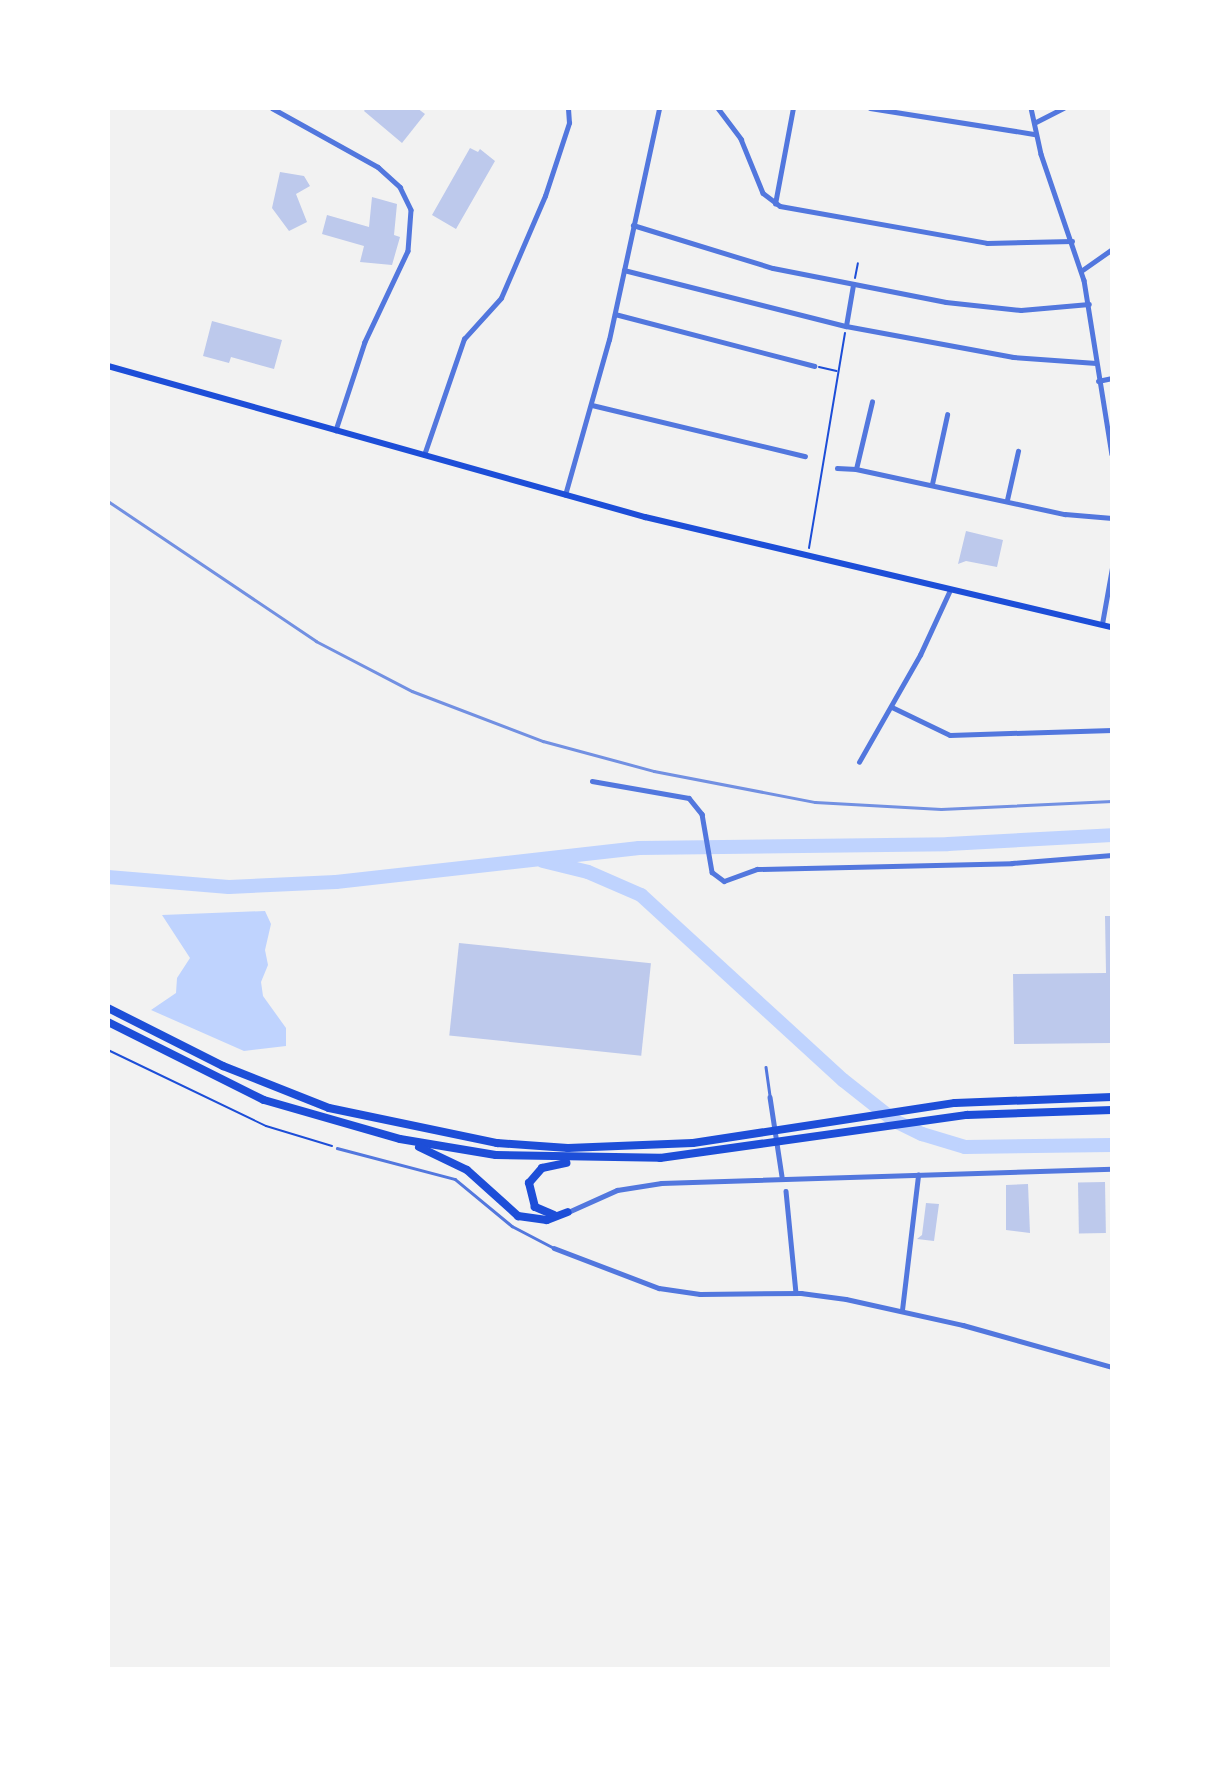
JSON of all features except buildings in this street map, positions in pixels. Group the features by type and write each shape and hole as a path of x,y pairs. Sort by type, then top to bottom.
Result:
{"highway":[{"path":"108,1008 271,1087 329,1108 437,1133 568,1147 641,1147 757,1134 916,1108 1111,1097"},
{"path":"108,1022 264,1100 400,1139 496,1155 586,1160 660,1158 759,1147 928,1119 1111,1110"},
{"path":"400,1139 467,1170 518,1216 547,1220 568,1212"},
{"path":"568,1212 552,1216 539,1211 530,1198 531,1178 547,1166 586,1160"}],"main road":[{"path":"108,366 565,496 1111,627"}],"street":[{"path":"272,108 378,167 400,187 411,210 408,251 365,342 337,430"},
{"path":"718,108 734,126 763,193 775,204 987,243 1072,241"},
{"path":"775,204 793,108"},
{"path":"870,108 1035,134"},
{"path":"1031,108 1035,134 1072,241 1089,304 1098,381 1111,454"},
{"path":"1034,123 1063,108"},
{"path":"565,496 615,314 660,109"},
{"path":"424,456 464,339 501,298 540,207 569,110"},
{"path":"633,225 746,261 853,285 998,309 1089,304"},
{"path":"1081,271 1111,249"},
{"path":"624,270 846,326 1013,357 1096,363"},
{"path":"846,326 853,285"},
{"path":"615,314 814,366"},
{"path":"1098,381 1111,378"},
{"path":"856,469 872,402"},
{"path":"592,405 805,456"},
{"path":"932,484 947,415"},
{"path":"1007,500 1018,451"},
{"path":"837,468 856,469 1111,518"},
{"path":"1102,624 1111,568"},
{"path":"859,761 892,707 950,590"},
{"path":"892,707 950,734 1111,730"},
{"path":"592,781 689,798 697,805 705,828 712,872 723,881 757,869 1045,861 1111,855"},
{"path":"770,1097 782,1176"},
{"path":"568,1212 631,1186 782,1176 1111,1169"},
{"path":"902,1310 918,1173"},
{"path":"786,1191 796,1293"},
{"path":"554,1248 659,1288 701,1294 796,1293 902,1310 1111,1367"}],"lane":[{"path":"766,1067 770,1097"},
{"path":"337,1148 455,1179 512,1226 554,1248"}],"path":[{"path":"853,285 858,263"},
{"path":"808,556 846,326"},
{"path":"814,366 838,371"},
{"path":"108,1050 266,1126 337,1148"}],"water":[{"path":"265,911 271,924 265,950 268,965 261,982 263,996 286,1028 286,1046 244,1051 151,1010 176,993 177,978 190,958 162,915"}],"waterway":[{"path":"108,877 229,887 336,882 639,848 948,844 1112,835"},
{"path":"543,861 588,872 641,895 843,1080 895,1121 922,1134 965,1147 1112,1145"}],"railway":[{"path":"108,501 316,641 412,691 543,741 654,771 815,802 941,809 1112,801"}]}
